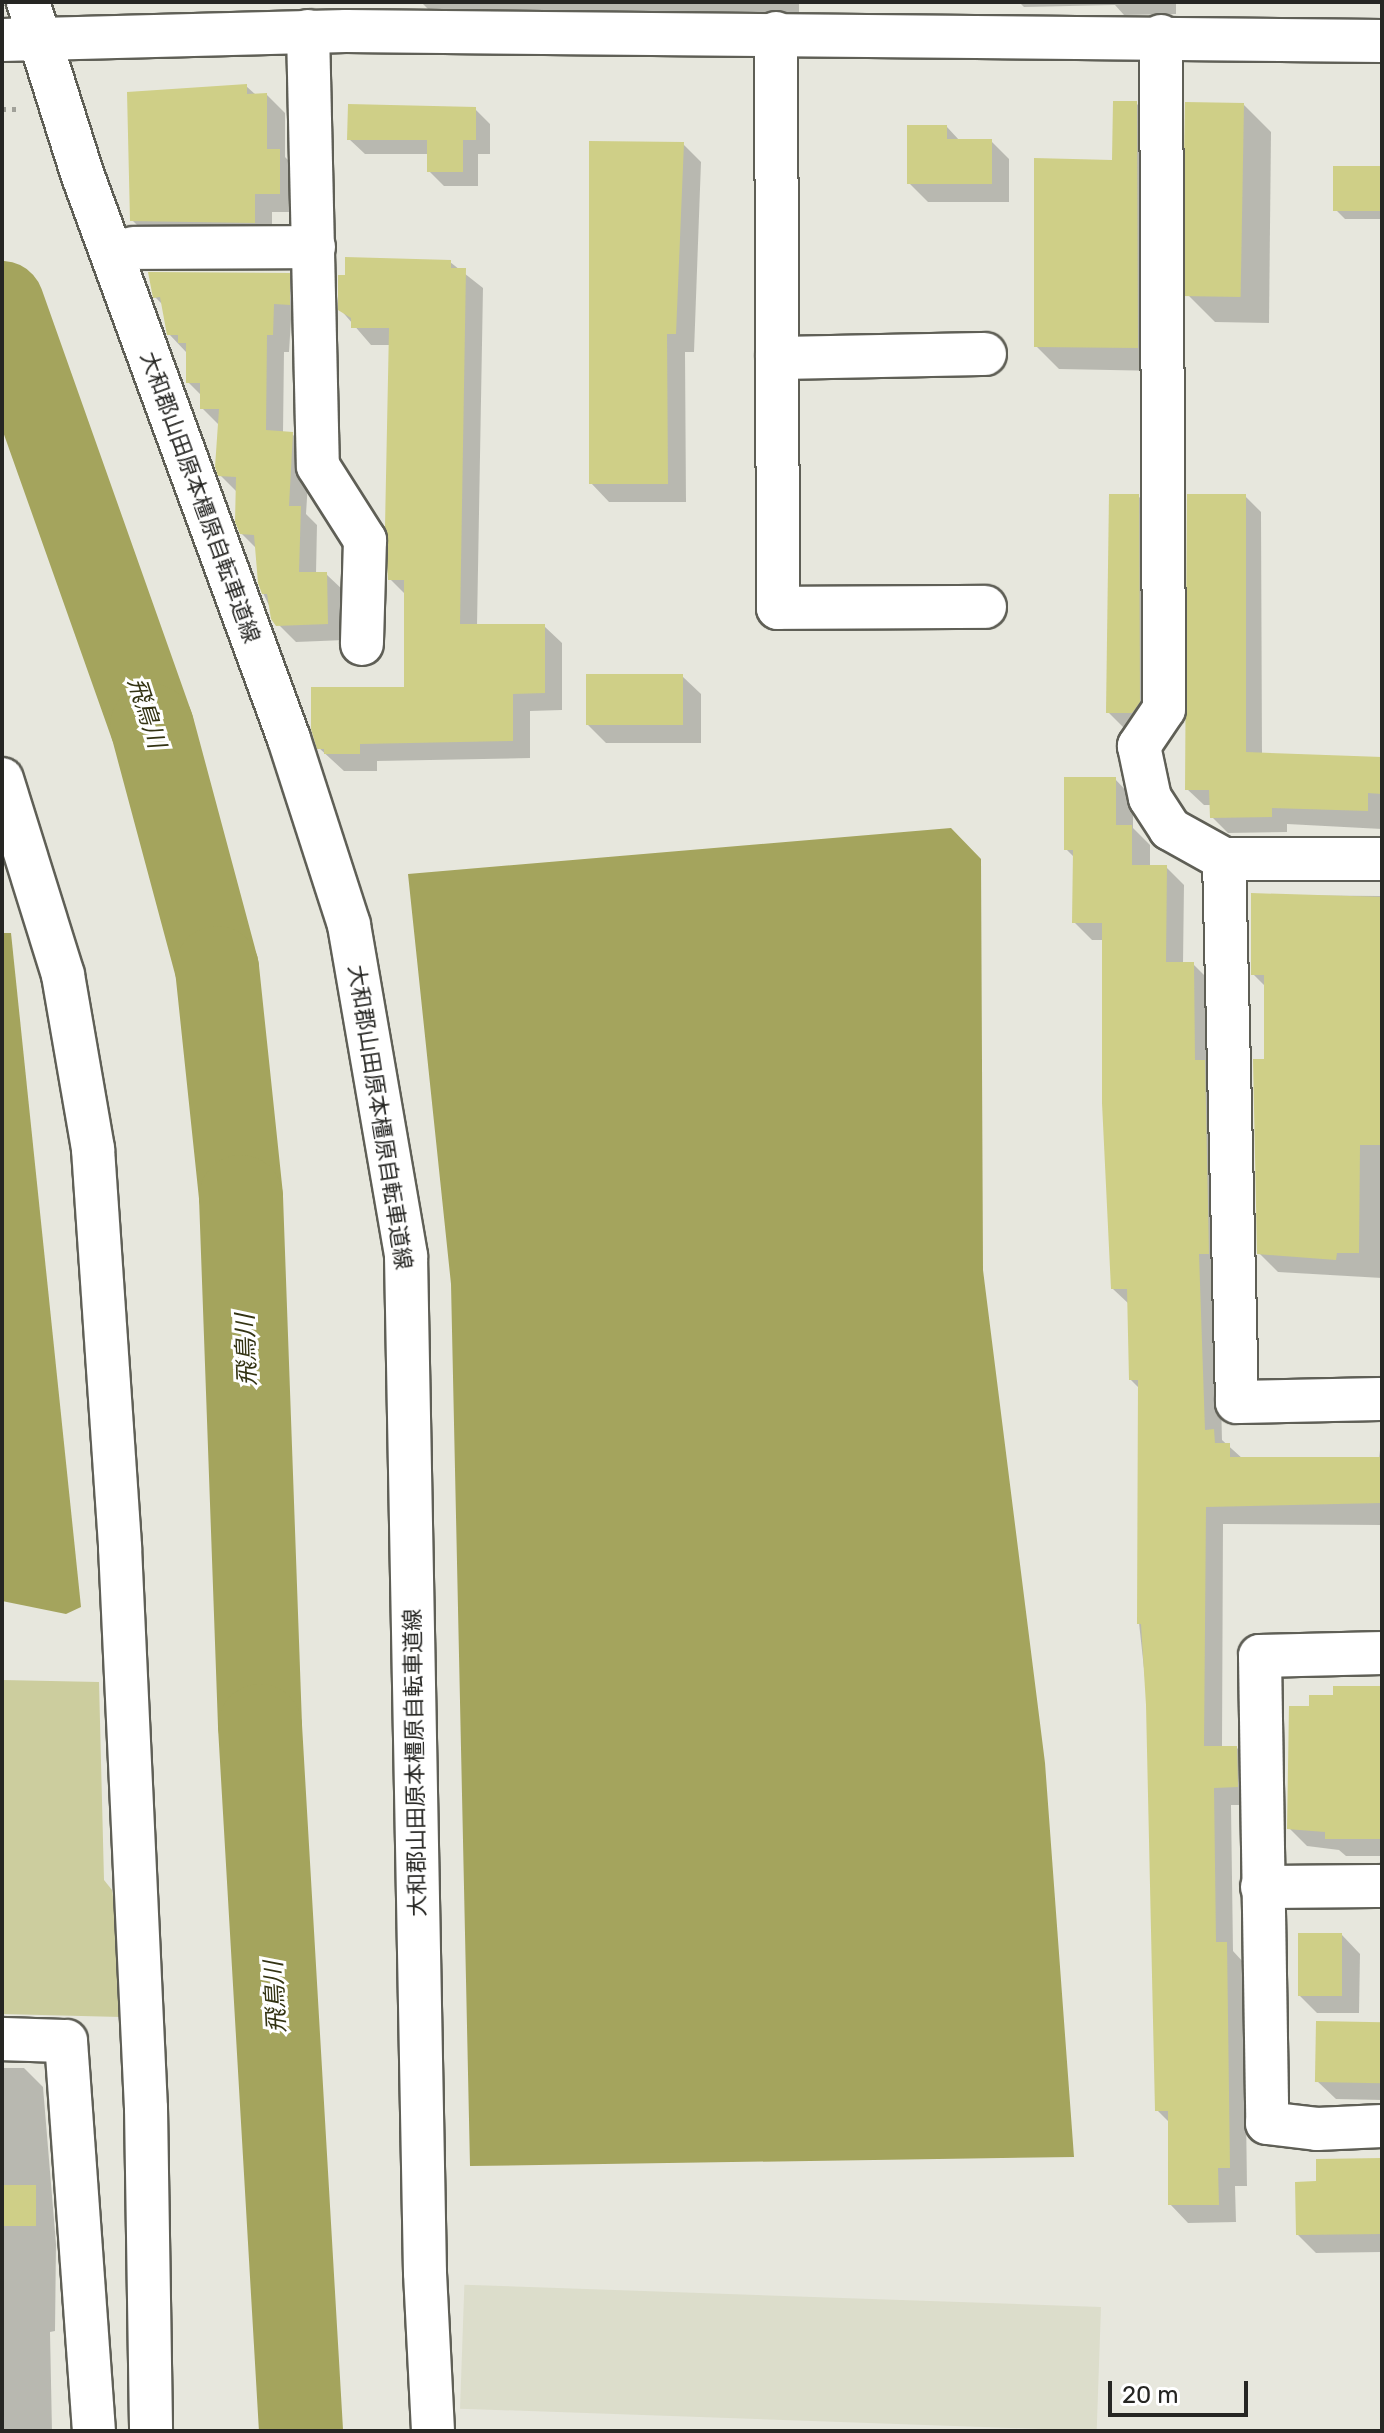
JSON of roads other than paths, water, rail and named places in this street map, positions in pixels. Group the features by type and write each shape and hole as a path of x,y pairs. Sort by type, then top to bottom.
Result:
{"street":[{"name":"大和郡山田原本橿原自転車道線","path":"28,2 17,40 83,176 289,739 349,925 406,1256 425,2257 433,2431"},
{"path":"17,40 336,21 684,18 776,33 1075,18 1161,36 1382,41"},
{"path":"336,21 314,247 318,466 365,540 362,644"},
{"path":"776,33 778,608 985,607"},
{"path":"1161,36 1164,709 1139,746 1150,798 1170,829 1224,859 1382,859"},
{"path":"133,248 314,247"},
{"path":"777,358 985,354"},
{"path":"2,779 63,975 93,1149 120,1547 145,2081 151,2431"},
{"path":"1224,859 1237,1402 1382,1399"},
{"path":"1382,1653 1260,1656 1267,2123 1317,2129 1382,2126"},
{"path":"1262,1887 1382,1886"},
{"path":"2,2039 66,2041 94,2431"}],"waterway":[{"name":"飛鳥川","path":"2,303 152,726 217,968 241,1197 260,1726 301,2431"}]}
